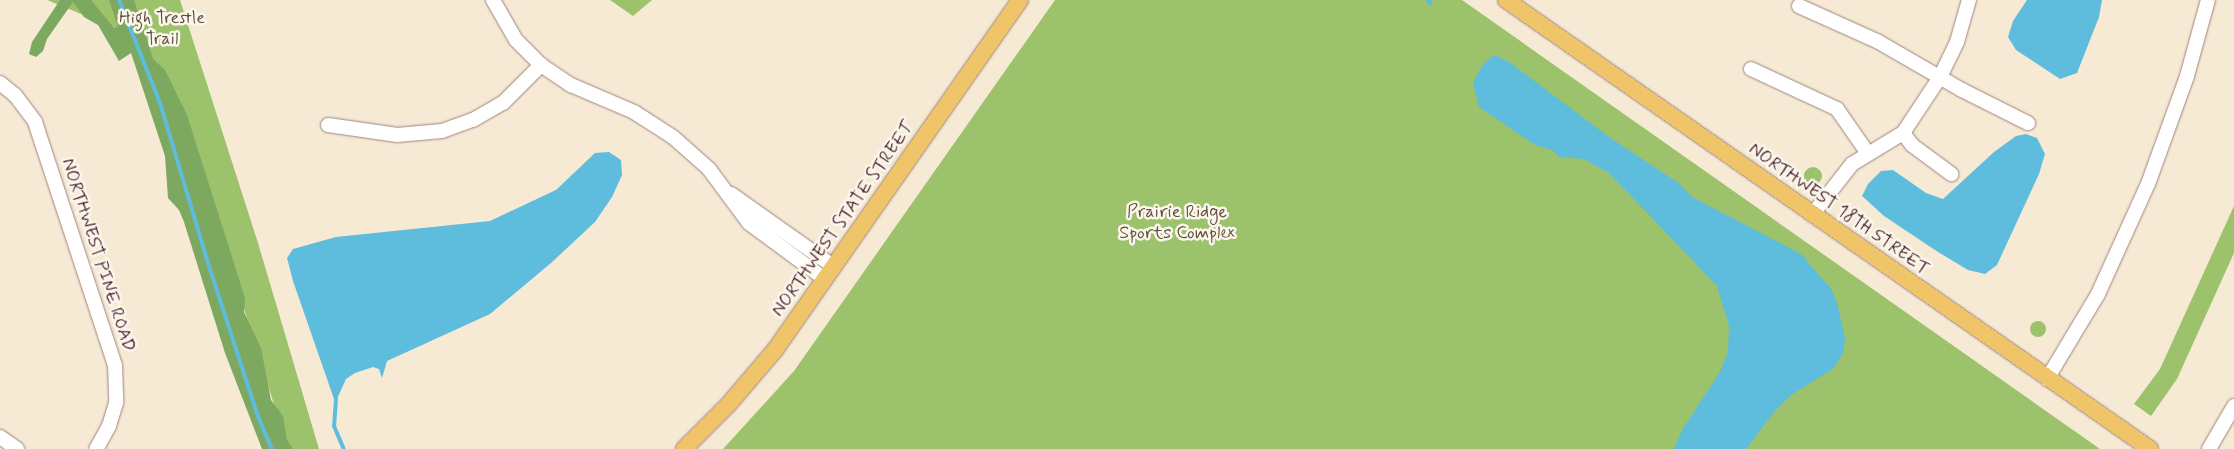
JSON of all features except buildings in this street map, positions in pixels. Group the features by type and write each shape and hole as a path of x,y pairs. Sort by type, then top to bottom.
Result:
{"main road":[{"name":"NORTHWEST STATE STREET","path":"684,449 760,370 830,273 1020,0"},
{"name":"NORTHWEST 18TH STREET","path":"1506,0 2150,449"}],"street":[{"path":"493,0 516,40 541,65 571,85 621,105 655,124 691,151 728,192 749,223 830,273"},
{"path":"2047,379 2094,302 2148,184 2187,76 2208,0"},
{"path":"1812,214 1852,164 1867,152 1903,133 1940,77 1957,42 1964,2"},
{"path":"1800,6 1877,41 1940,77 2028,123"},
{"path":"328,125 397,135 426,134 449,128 474,120 503,103 541,65"},
{"path":"1751,69 1837,109 1867,152"},
{"name":"NORTHWEST PINE ROAD","path":"0,83 15,95 34,122 115,365 115,406 109,426 96,449"},
{"path":"1903,133 1912,144 1951,174"},
{"path":"2209,449 2234,406"},
{"path":"0,437 17,449"}],"green space":[{"name":"High Trestle Trail","path":"47,0 180,0 258,243 319,449 288,449 234,277 135,36"},
{"path":"60,0 91,0 114,28 118,27 109,0 134,0 153,59 165,70 187,115 245,298 244,312 261,348 271,400 283,416 287,440 293,449 262,449 225,353 184,222 179,210 168,198 165,156 131,53 119,61 98,25 84,17 73,2 47,39 43,51 36,57 29,54 32,42"},
{"path":"610,0 652,0 633,16"},
{"name":"Prairie Ridge Sports Complex","path":"1055,0 1462,0 2100,449 723,449 794,371"},
{"path":"1813,167 1819,170 1822,176 1819,182 1813,185 1807,182 1804,176 1807,170"},
{"path":"2234,206 2234,253 2177,379 2151,416 2134,404 2160,369"},
{"path":"2035,321 2041,321 2046,326 2044,335 2035,337 2030,332 2030,326"}],"water":[{"path":"2027,0 2102,0 2099,17 2077,73 2060,79 2016,50 2008,37 2013,21"},
{"path":"1494,55 1509,62 1609,137 1680,184 1692,197 1801,254 1831,289 1837,302 1845,338 1843,353 1834,368 1791,395 1775,411 1746,449 1674,449 1682,430 1720,372 1728,351 1729,326 1717,286 1609,173 1584,159 1559,157 1552,150 1535,145 1479,107 1473,83 1483,64"},
{"path":"2026,134 2037,138 2045,154 2039,174 1997,265 1985,274 1968,270 1938,252 1884,216 1862,196 1868,184 1881,171 1893,170 1926,193 1943,199 1994,152 2016,136"},
{"path":"609,152 621,160 622,175 612,197 595,222 551,263 490,314 387,361 382,378 379,369 373,367 355,373 346,379 337,399 334,399 293,281 287,258 293,249 336,237 490,221 556,190 595,153"}],"waterway":[{"path":"119,0 160,103 209,266 257,414 272,449"},
{"path":"336,399 334,426 344,449"}]}
